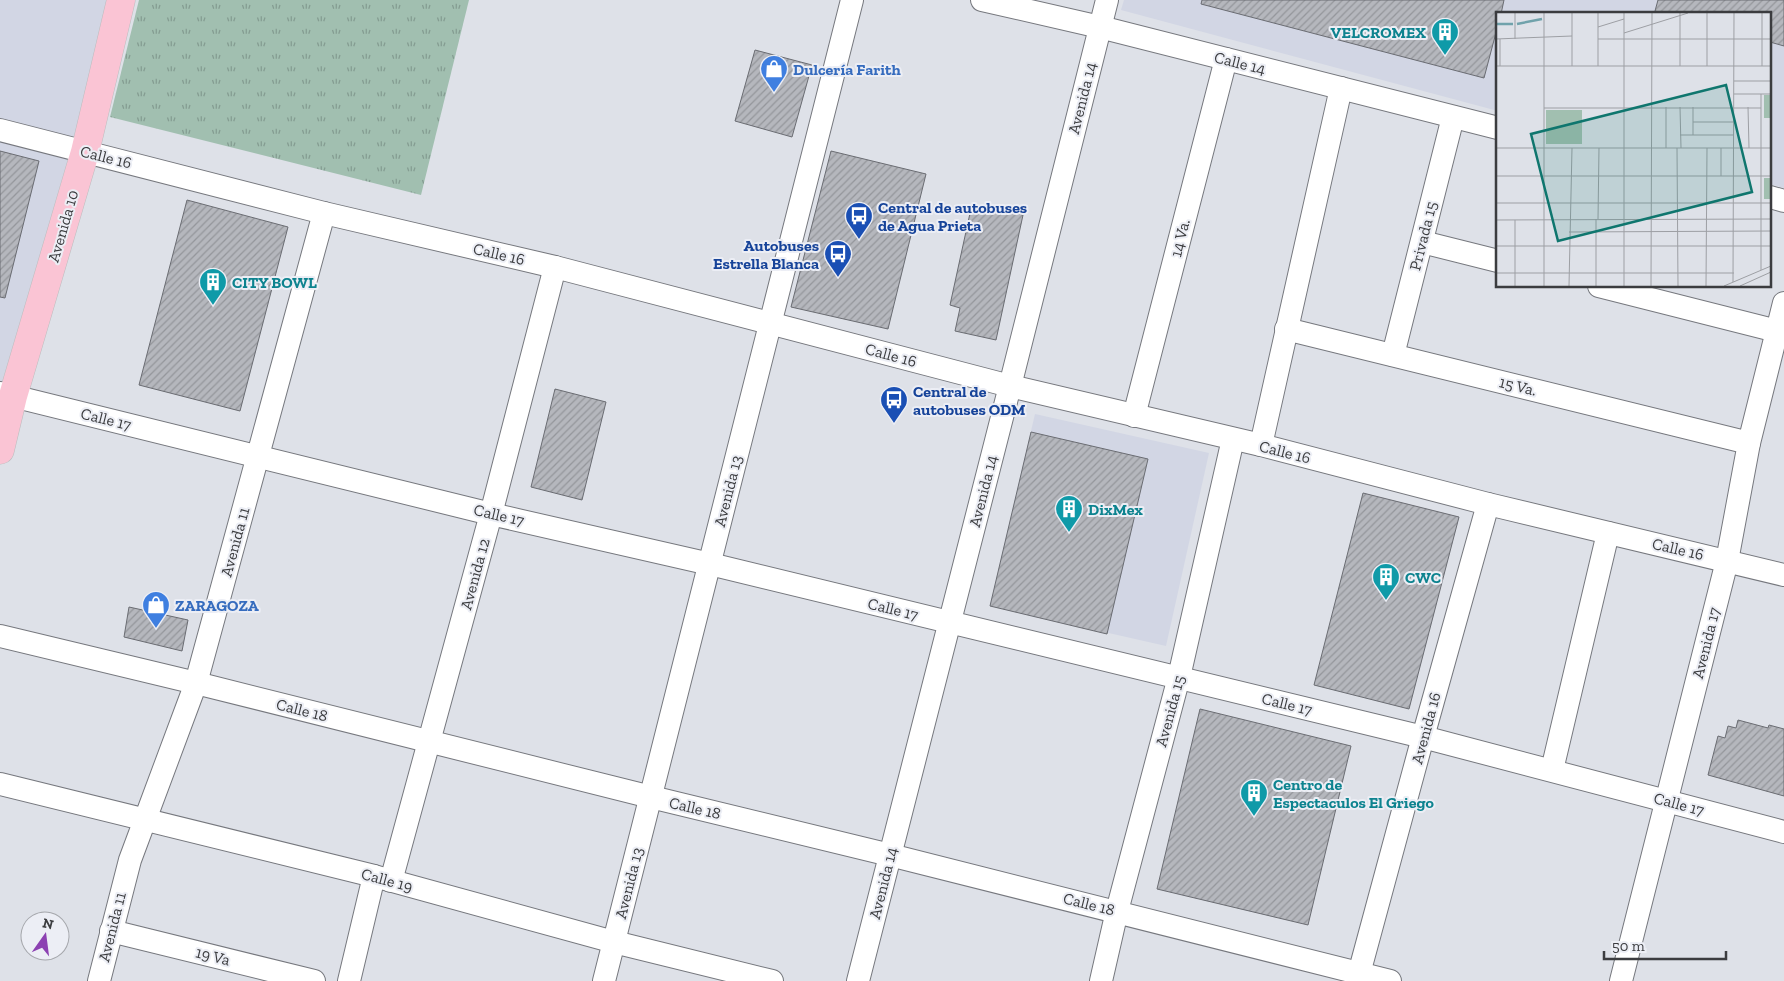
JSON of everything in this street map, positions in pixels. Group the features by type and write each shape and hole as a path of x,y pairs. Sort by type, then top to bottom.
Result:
{"main road":[{"name":"Avenida 10","path":"0,450 7,395 85,152 121,0"}],"street":[{"name":"Avenida 13","path":"604,981 852,0"},
{"name":"Calle 14","path":"982,0 1100,27 1496,128"},
{"name":"Avenida 14","path":"858,981 1107,0"},
{"name":"14 Va.","path":"1134,416 1226,59"},
{"path":"1261,445 1341,88"},
{"name":"Privada 15","path":"1393,355 1454,117"},
{"name":"Calle 16","path":"0,130 324,213 555,267 1010,386 1261,445 1488,504 1784,575"},
{"name":"Avenida 11","path":"99,981 130,860 144,818 196,683 324,213"},
{"path":"1422,242 1496,260"},
{"name":"Avenida 12","path":"349,981 430,742 555,267"},
{"path":"1607,288 1777,331"},
{"name":"Avenida 17","path":"1621,981 1727,561 1749,443 1784,303"},
{"name":"15 Va.","path":"1286,329 1749,443"},
{"name":"Calle 17","path":"7,395 491,514 710,564 1423,737 1784,832"},
{"name":"Avenida 15","path":"1101,981 1117,911 1178,677 1233,439"},
{"name":"Avenida 16","path":"1358,977 1488,504"},
{"path":"1552,770 1608,533"},
{"name":"Calle 18","path":"0,636 196,683 651,798 1117,911 1358,977 1390,981"},
{"name":"Calle 19","path":"0,784 383,878 614,942 772,981"},
{"name":"19 Va","path":"111,931 314,981"}],"shaded area":[{"path":"0,0 109,0 0,445"},
{"name":"VELCROMEX","path":"1124,0 1784,0 1784,188 1772,185 1772,12 1496,12 1496,110 1121,10"},
{"name":"DixMex","path":"1035,414 1209,453 1166,646 990,606"}],"green space":[{"path":"139,0 469,0 421,195 110,117"}],"building":[{"name":"VELCROMEX","path":"1202,0 1504,0 1501,12 1496,12 1496,33 1484,78 1201,4"},
{"path":"1658,0 1784,0 1784,46 1772,43 1772,12 1655,11"},
{"name":"Dulcería Farith","path":"755,50 812,65 792,137 735,121"},
{"path":"0,151 39,161 5,298 0,297"},
{"name":"Central de autobuses de Agua Prieta","path":"831,151 926,174 888,329 791,307"},
{"name":"CITY BOWL","path":"187,200 288,227 240,411 139,385"},
{"path":"972,204 1023,215 996,340 955,331 960,308 950,305"},
{"path":"555,389 606,402 582,500 531,487"},
{"name":"DixMex","path":"1031,432 1148,459 1107,634 990,606"},
{"name":"CWC","path":"1363,493 1459,517 1409,709 1314,685"},
{"name":"ZARAGOZA","path":"129,607 188,620 182,651 124,637"},
{"name":"Centro de Espectaculos El Griego","path":"1200,709 1351,746 1308,925 1157,889"},
{"path":"1738,720 1768,728 1769,725 1784,729 1784,796 1708,775 1718,736 1725,738 1728,726 1736,728"}],"place":[{"name":"VELCROMEX","path":"1445,56"},
{"name":"Dulcería Farith","path":"774,93"},
{"name":"Central de autobuses de Agua Prieta","path":"859,240"},
{"name":"Autobuses Estrella Blanca","path":"838,278"},
{"name":"CITY BOWL","path":"213,306"},
{"name":"Central de autobuses ODM","path":"894,424"},
{"name":"DixMex","path":"1069,533"},
{"name":"CWC","path":"1386,601"},
{"name":"ZARAGOZA","path":"156,629"},
{"name":"Centro de Espectaculos El Griego","path":"1254,817"}]}
